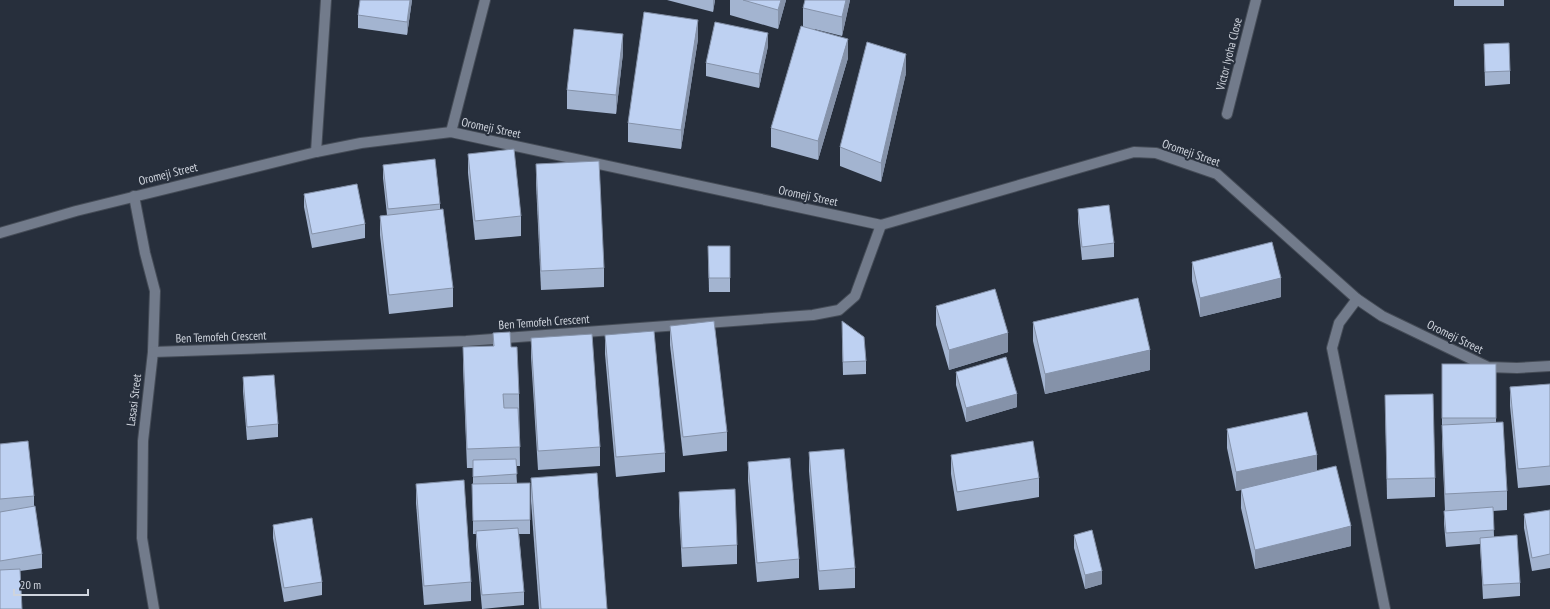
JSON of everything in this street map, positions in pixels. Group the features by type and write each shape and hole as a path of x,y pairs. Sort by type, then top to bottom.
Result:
{"street":[{"path":"316,152 326,0"},
{"path":"451,132 485,0"},
{"name":"Victor Iyoha Close","path":"1227,114 1256,0"},
{"name":"Oromeji Street","path":"0,233 134,196 316,152 361,143 451,132 881,225 1134,152 1156,153 1217,174 1357,299 1382,316 1488,368 1550,366"},
{"name":"Lasasi Street","path":"134,196 145,253 155,291 156,320 143,441 142,538 154,609"},
{"name":"Ben Temofeh Crescent","path":"153,352 466,341 813,315 839,310 855,296 881,225"},
{"path":"1357,299 1339,323 1332,348 1385,609"}],"building":[{"path":"360,0 410,0 407,22 358,15"},
{"path":"743,0 781,0 778,10"},
{"path":"805,0 846,0 842,17 803,8"},
{"path":"644,12 698,20 681,130 628,123"},
{"path":"715,22 768,33 759,74 706,63"},
{"path":"801,26 848,39 818,141 771,128"},
{"path":"574,29 623,34 616,95 567,90"},
{"path":"867,42 906,54 881,163 840,147"},
{"path":"1509,43 1510,71 1485,72 1484,44"},
{"path":"514,149 521,216 475,221 468,154"},
{"path":"435,159 440,204 388,209 383,165"},
{"path":"599,161 604,268 541,271 536,164"},
{"path":"357,184 365,224 312,234 304,194"},
{"path":"1109,205 1114,243 1082,247 1078,209"},
{"path":"443,209 453,288 389,295 380,216"},
{"path":"1272,242 1281,278 1200,298 1192,262"},
{"path":"708,246 730,246 730,278 709,278"},
{"path":"995,289 1008,333 949,350 936,306"},
{"path":"1138,298 1150,350 1045,374 1033,322"},
{"path":"714,321 727,432 683,437 670,326"},
{"path":"842,321 864,337 866,361 843,362"},
{"path":"654,331 665,453 616,457 605,335"},
{"path":"510,332 511,347 517,347 519,394 503,394 504,408 518,408 520,447 467,449 463,347 494,346 493,333"},
{"path":"592,334 600,447 538,451 531,338"},
{"path":"1006,357 1017,394 966,408 956,372"},
{"path":"1442,364 1496,364 1496,418 1442,418"},
{"path":"274,375 278,424 247,427 243,377"},
{"path":"1550,384 1550,466 1518,469 1510,387"},
{"path":"1433,394 1435,478 1387,479 1385,395"},
{"path":"1307,412 1317,455 1236,472 1227,429"},
{"path":"1503,422 1507,491 1445,494 1442,425"},
{"path":"28,441 34,496 0,499 0,444"},
{"path":"1033,441 1039,478 957,492 951,455"},
{"path":"844,449 855,568 819,571 809,452"},
{"path":"790,458 799,559 757,563 748,462"},
{"path":"516,459 517,474 473,477 473,460"},
{"path":"1336,466 1351,526 1255,550 1241,489"},
{"path":"597,473 607,609 541,609 531,478"},
{"path":"464,480 471,582 424,586 416,484"},
{"path":"530,483 530,520 473,521 472,484"},
{"path":"735,489 737,545 682,548 679,492"},
{"path":"35,506 42,554 0,561 0,512"},
{"path":"1493,507 1494,530 1446,533 1444,511"},
{"path":"1550,510 1550,554 1532,558 1524,514"},
{"path":"312,518 322,582 284,588 273,525"},
{"path":"518,528 524,592 482,595 476,531"},
{"path":"1092,530 1102,571 1085,575 1074,535"},
{"path":"1517,535 1520,583 1483,585 1480,538"},
{"path":"20,569 22,609 0,609 0,570"}]}
